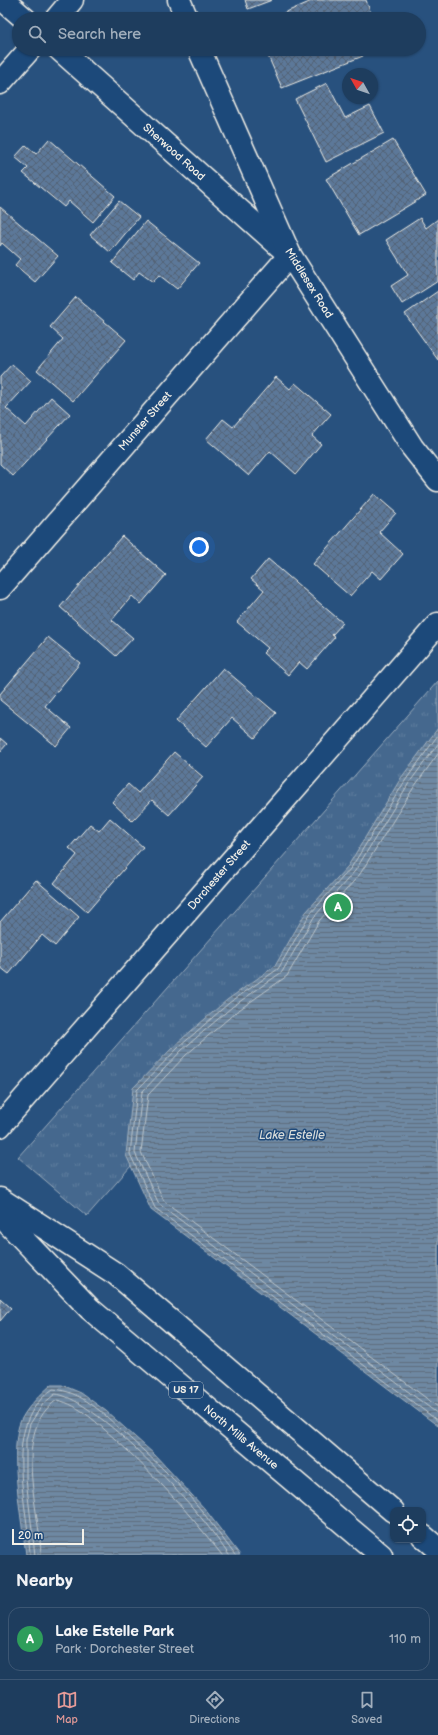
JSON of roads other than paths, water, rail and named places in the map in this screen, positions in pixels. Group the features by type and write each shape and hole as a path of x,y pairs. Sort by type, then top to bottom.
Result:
{"street":[{"path":"3,0 17,12"},
{"path":"62,12 72,0"},
{"path":"179,0 184,12"},
{"path":"0,83 24,56"},
{"name":"Sherwood Road","path":"67,56 290,255"},
{"name":"Middlesex Road","path":"202,56 290,255 412,447 438,480"},
{"name":"Munster Street","path":"0,588 290,255"},
{"name":"Dorchester Street","path":"0,1126 438,624"},
{"path":"0,1199 116,1274 390,1508"},
{"name":"North Mills Avenue","path":"0,1215 90,1310 381,1555"},
{"path":"426,1539 438,1549"}],"water":[{"name":"Lake Estelle","path":"438,728 438,1426 151,1210 126,1155 133,1088 176,1044 227,1000 275,966 306,912 348,866 401,778"},
{"path":"51,1385 62,1385 81,1393 106,1411 154,1454 204,1508 240,1555 26,1555 17,1486 17,1433 21,1420 27,1410"}],"place":[{"name":"Lake Estelle Park","path":"338,907"}]}
